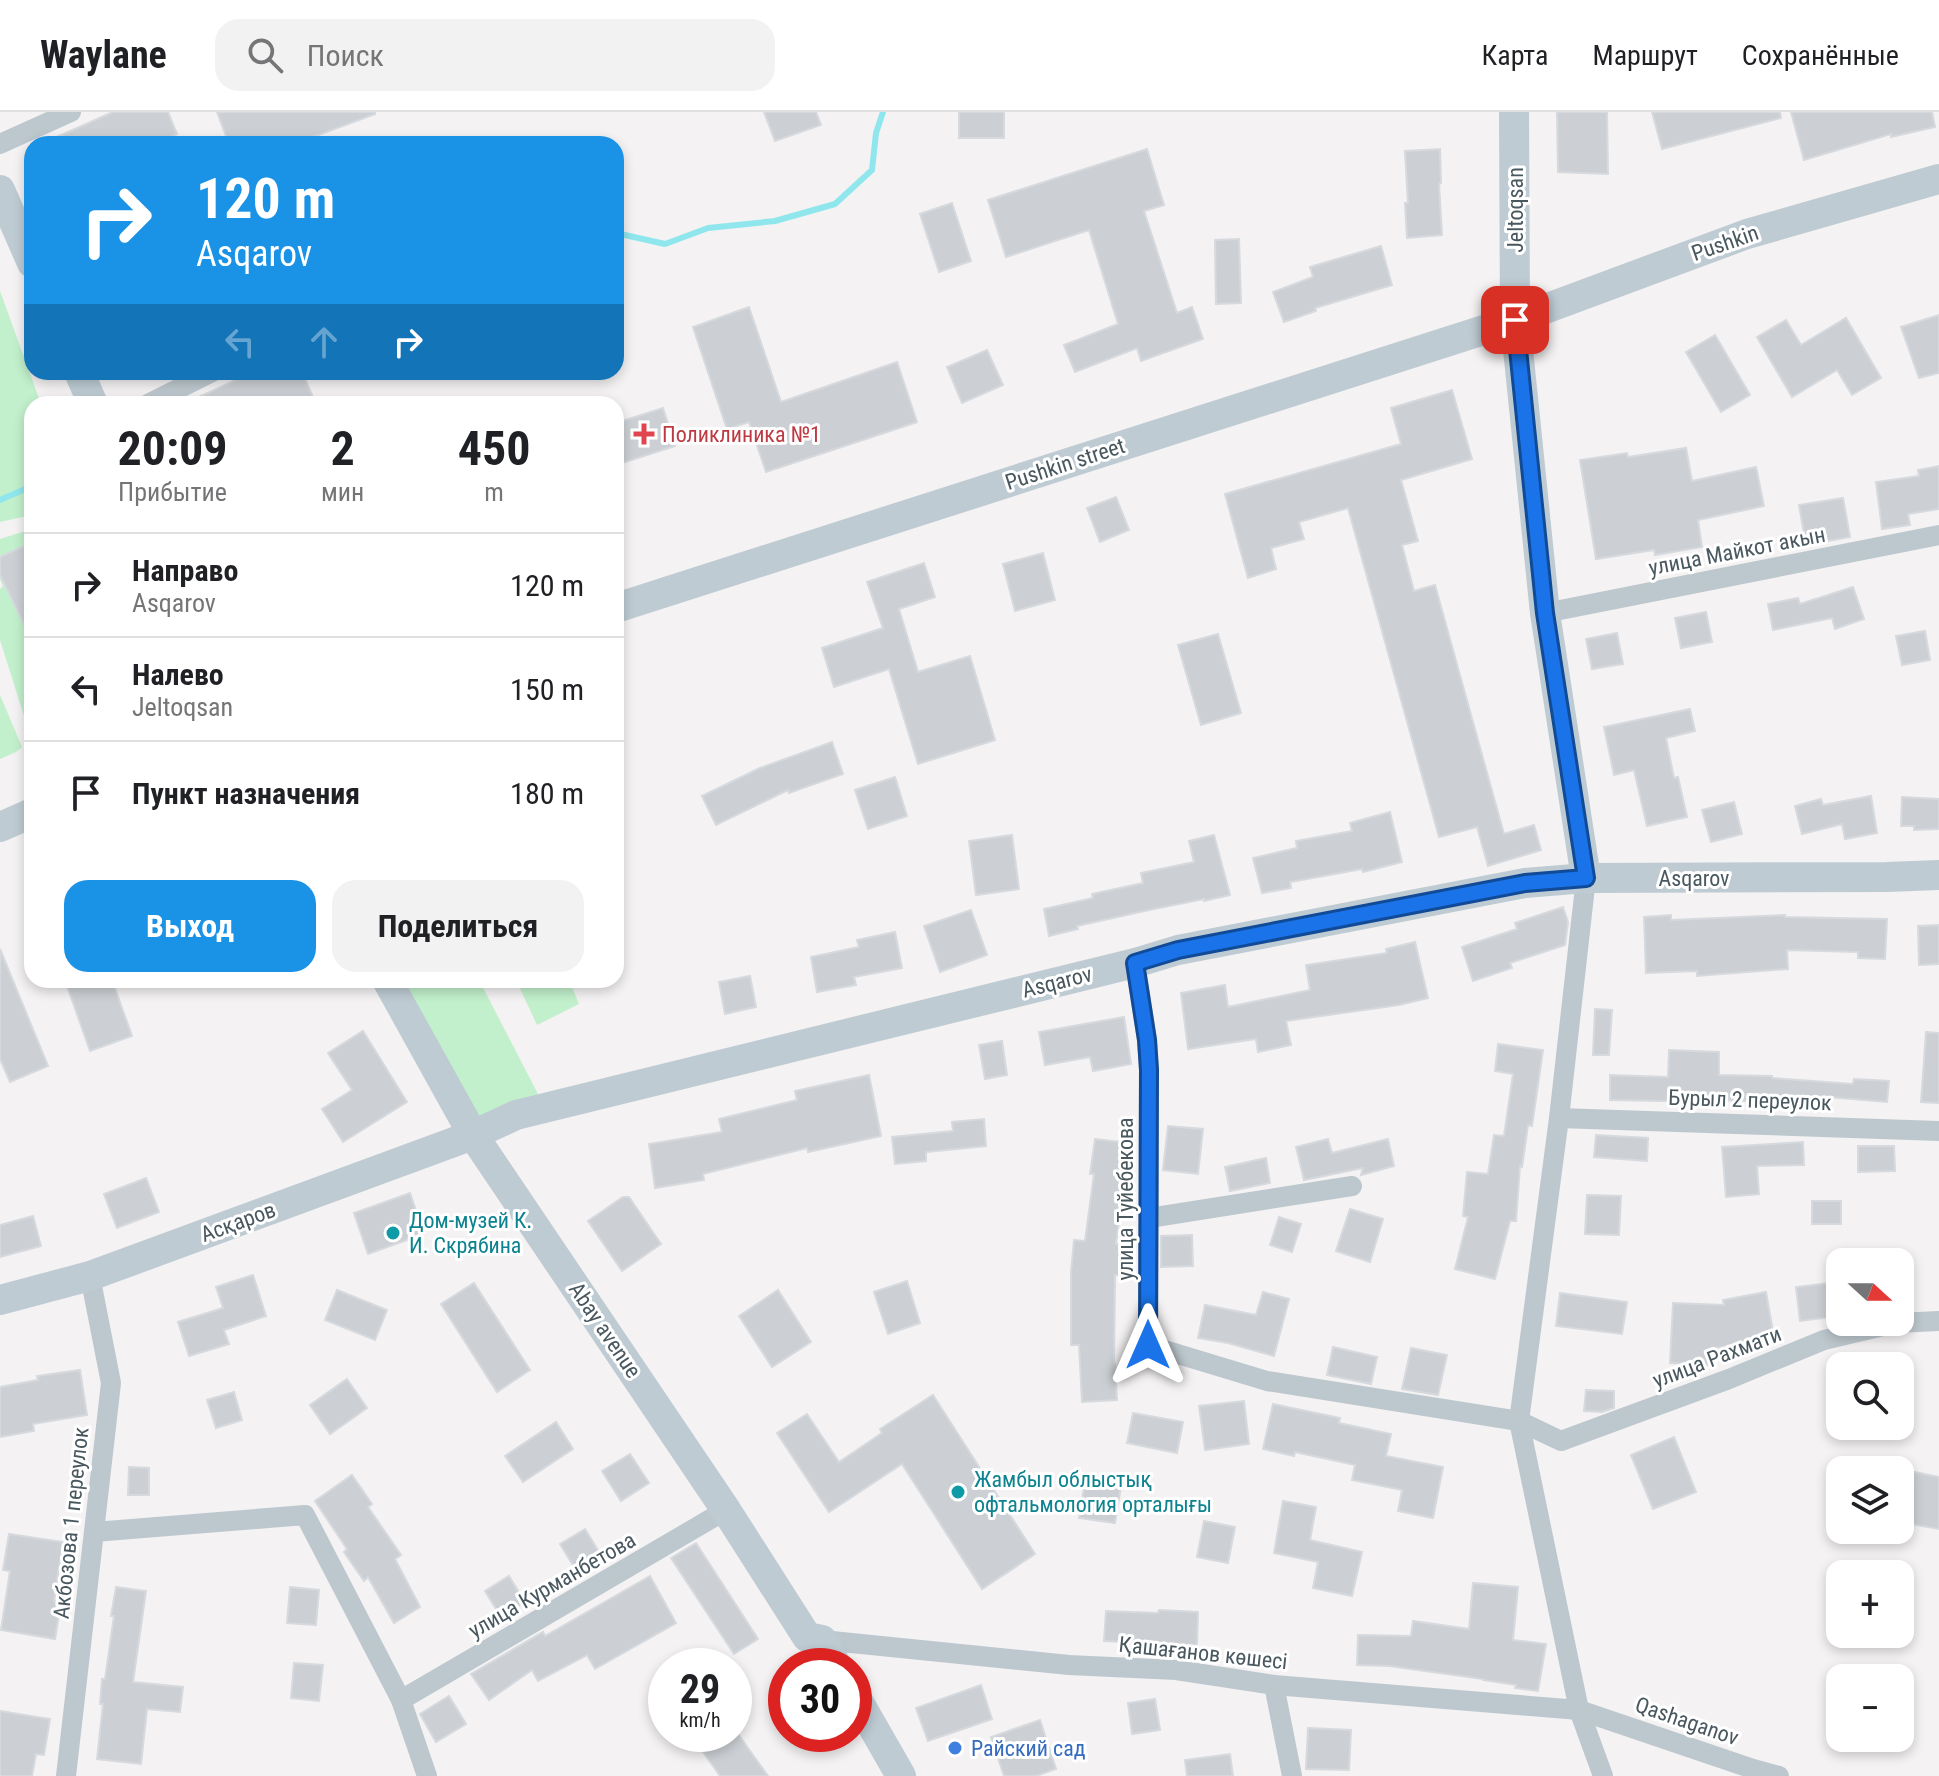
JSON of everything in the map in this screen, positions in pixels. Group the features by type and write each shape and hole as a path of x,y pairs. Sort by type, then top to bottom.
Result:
{"street":[{"path":"0,144 71,112"},
{"name":"Jeltoqsan","path":"1514,112 1515,320 1545,613 1586,878"},
{"name":"Pushkin","path":"1515,320 1747,234 1939,179"},
{"path":"0,190 24,245"},
{"name":"Pushkin street","path":"624,605 1515,320"},
{"path":"164,396 196,380"},
{"name":"улица Майкот акын","path":"1545,613 1939,535"},
{"path":"0,827 24,816"},
{"name":"Asqarov","path":"473,1135 516,1115 1178,950 1510,886 1586,878 1939,875"},
{"path":"1586,878 1559,1118 1519,1421 1579,1710 1603,1776"},
{"name":"улица Туйебекова","path":"1135,963 1149,1070 1148,1345 1267,1381 1519,1421"},
{"name":"Abay avenue","path":"391,988 473,1135 726,1510 807,1637 822,1640 827,1648"},
{"name":"Бурыл 2 переулок","path":"1559,1118 1939,1131"},
{"name":"Асқаров","path":"0,1300 90,1276 473,1135"},
{"path":"1149,1218 1352,1186"},
{"name":"Акбозова 1 переулок","path":"66,1776 111,1383 90,1276"},
{"name":"улица Рахмати","path":"1519,1421 1561,1441 1824,1340 1896,1323 1939,1321"},
{"name":"улица Курманбетова","path":"401,1700 726,1510"},
{"path":"94,1532 305,1515 401,1700 427,1776"},
{"name":"Қашағанов көшесі","path":"822,1640 1069,1665 1176,1670 1274,1685 1579,1710"},
{"path":"1274,1685 1292,1776"},
{"name":"Qashaganov","path":"1579,1710 1779,1776"},
{"path":"872,1725 901,1776"}],"green space":[{"path":"0,291 24,357 24,380 32,380 38,396 24,396 24,517 0,522"},
{"path":"24,532 24,716 0,640 0,589 3,586 0,579 0,539"},
{"path":"0,695 22,747 0,759"},
{"path":"400,988 483,988 538,1094 458,1136"},
{"path":"520,988 572,988 579,1004 537,1025"}],"building":[{"path":"113,112 168,112 177,134 172,136 59,136"},
{"path":"217,112 375,112 316,136 226,136"},
{"path":"764,112 816,112 821,125 775,141"},
{"path":"959,112 1004,112 1004,138 959,138"},
{"path":"1557,112 1607,112 1608,174 1558,172"},
{"path":"1652,112 1780,112 1781,118 1662,149"},
{"path":"1791,112 1932,112 1935,127 1891,137 1891,134 1804,160"},
{"path":"1147,149 1164,205 1144,211 1177,313 1192,307 1203,339 1141,361 1137,348 1075,372 1064,345 1118,324 1089,230 1006,257 988,200"},
{"path":"1440,149 1442,235 1407,238 1405,151"},
{"path":"952,203 971,261 939,272 920,214"},
{"path":"1239,239 1241,303 1216,304 1215,240"},
{"path":"1381,246 1392,285 1315,308 1316,311 1284,322 1273,292 1313,277 1310,267"},
{"path":"749,307 781,402 897,362 917,422 766,472 749,422 727,429 693,327"},
{"path":"1939,315 1939,373 1919,378 1901,327"},
{"path":"1846,318 1881,378 1852,395 1837,370 1792,397 1757,337 1786,320 1801,345"},
{"path":"1715,335 1750,395 1721,412 1686,352"},
{"path":"987,350 1003,385 962,403 947,367"},
{"path":"236,380 306,380 312,396 201,396"},
{"path":"1452,390 1472,459 1401,480 1418,541 1402,545 1414,591 1435,585 1504,834 1534,825 1541,850 1488,866 1477,827 1439,837 1348,508 1299,522 1304,539 1271,548 1276,569 1248,578 1225,494 1401,444 1391,408"},
{"name":"Поликлиника №1","path":"663,408 675,446 624,462 624,420"},
{"path":"1686,448 1692,481 1756,467 1764,506 1698,520 1702,547 1655,555 1654,550 1596,559 1580,460 1627,453 1628,457"},
{"path":"1939,466 1939,509 1908,514 1910,525 1882,529 1876,482 1919,476 1918,470"},
{"path":"1116,497 1129,530 1100,542 1087,508"},
{"path":"1843,498 1850,537 1806,545 1799,505"},
{"path":"24,546 24,624 0,575 0,557"},
{"path":"1043,553 1055,600 1015,611 1003,564"},
{"path":"924,563 935,597 899,609 918,672 970,656 995,740 918,764 889,669 834,687 822,648 883,628 867,582"},
{"path":"1853,587 1864,619 1835,629 1832,618 1773,630 1768,604 1798,598 1800,604"},
{"path":"1706,612 1712,642 1681,648 1675,618"},
{"path":"1925,631 1930,660 1902,665 1896,636"},
{"path":"1617,633 1623,664 1592,669 1586,639"},
{"path":"1218,634 1241,713 1201,725 1178,645"},
{"path":"1690,709 1695,731 1666,738 1674,778 1678,777 1687,817 1647,826 1634,770 1614,775 1604,727"},
{"path":"832,742 843,774 789,793 788,790 716,825 702,796 760,768"},
{"path":"895,777 907,816 868,829 855,790"},
{"path":"1871,796 1877,833 1845,839 1842,824 1802,834 1795,806 1821,799 1823,805"},
{"path":"1902,797 1939,799 1939,829 1914,830 1914,826 1901,826"},
{"path":"1734,802 1742,834 1711,842 1702,810"},
{"path":"1390,812 1402,862 1363,872 1362,869 1290,882 1291,888 1262,893 1253,858 1297,848 1296,841 1352,831 1350,823"},
{"path":"1012,835 1019,889 976,895 969,841"},
{"path":"1214,835 1230,895 1077,926 1078,929 1049,936 1044,909 1143,883 1141,873 1194,862 1189,841"},
{"path":"1563,907 1568,922 1565,945 1510,963 1512,968 1473,981 1462,947 1517,929 1515,923"},
{"path":"971,910 987,955 940,972 924,926"},
{"path":"1671,915 1671,920 1785,915 1887,919 1885,959 1858,958 1858,952 1787,950 1788,969 1697,976 1697,971 1646,973 1644,917"},
{"path":"1939,925 1939,964 1919,965 1918,926"},
{"path":"895,932 902,968 854,977 856,985 817,992 811,957 859,947 857,940"},
{"path":"1415,942 1428,998 1286,1021 1291,1045 1258,1052 1256,1039 1188,1049 1181,993 1225,985 1228,1007 1310,990 1306,965 1387,953 1386,949"},
{"path":"0,949 48,1066 10,1082 0,1059"},
{"path":"750,976 756,1007 725,1014 719,982"},
{"path":"68,988 115,988 132,1036 90,1051"},
{"path":"1595,1009 1612,1010 1609,1055 1593,1055"},
{"path":"1124,1017 1131,1064 1093,1071 1090,1057 1045,1065 1039,1032"},
{"path":"363,1031 407,1102 343,1142 322,1109 352,1090 328,1053"},
{"path":"1926,1032 1939,1033 1939,1103 1921,1102"},
{"path":"1002,1041 1007,1075 985,1079 979,1045"},
{"path":"1498,1044 1543,1050 1532,1126 1528,1125 1520,1166 1516,1221 1510,1221 1495,1279 1455,1269 1468,1217 1463,1216 1467,1172 1488,1174 1494,1135 1504,1136 1513,1074 1495,1071"},
{"path":"1669,1050 1719,1052 1719,1075 1772,1076 1853,1084 1854,1079 1889,1081 1887,1102 1828,1097 1827,1112 1799,1110 1799,1103 1610,1100 1610,1075 1668,1077"},
{"path":"869,1075 881,1136 808,1152 807,1148 703,1174 704,1180 655,1188 649,1144 722,1132 719,1119 797,1100 795,1091"},
{"path":"984,1119 986,1146 926,1152 926,1161 895,1164 892,1137 953,1131 952,1122"},
{"path":"1168,1126 1203,1129 1198,1174 1163,1170"},
{"path":"1596,1135 1648,1138 1647,1161 1594,1157"},
{"path":"1095,1139 1129,1143 1116,1244 1121,1244 1119,1275 1115,1275 1114,1364 1117,1400 1082,1402 1079,1345 1071,1345 1071,1272 1074,1240 1085,1241 1094,1174 1090,1174"},
{"path":"1328,1139 1332,1153 1388,1139 1394,1166 1361,1175 1363,1168 1304,1180 1296,1147"},
{"path":"1803,1142 1804,1165 1757,1166 1759,1194 1726,1197 1722,1147"},
{"path":"1858,1146 1894,1146 1895,1171 1858,1172"},
{"path":"1266,1158 1270,1183 1230,1191 1225,1167"},
{"path":"146,1178 159,1212 117,1228 104,1194"},
{"path":"410,1193 424,1234 368,1254 354,1213"},
{"path":"1587,1195 1621,1196 1619,1235 1585,1234"},
{"path":"623,1197 629,1197 661,1244 622,1271 588,1221"},
{"path":"1812,1201 1841,1201 1841,1224 1812,1224"},
{"path":"1350,1209 1383,1219 1370,1262 1336,1251"},
{"path":"33,1216 41,1246 0,1257 0,1225"},
{"path":"1279,1217 1301,1224 1292,1252 1270,1245"},
{"path":"1192,1235 1193,1266 1161,1267 1161,1236"},
{"path":"253,1275 266,1316 224,1330 229,1344 189,1356 178,1322 223,1308 216,1287"},
{"path":"907,1281 920,1323 888,1334 874,1292"},
{"path":"474,1283 530,1370 497,1392 441,1304"},
{"path":"1826,1283 1826,1318 1800,1321 1796,1287"},
{"path":"337,1290 387,1310 375,1340 325,1320"},
{"path":"778,1290 811,1342 772,1367 739,1316"},
{"path":"1263,1292 1289,1299 1274,1356 1198,1338 1205,1305 1256,1315"},
{"path":"1766,1292 1774,1337 1711,1349 1710,1365 1670,1363 1673,1303 1724,1305 1723,1300"},
{"path":"1560,1293 1627,1302 1622,1334 1556,1326"},
{"path":"1333,1347 1377,1357 1371,1384 1327,1375"},
{"path":"1411,1348 1447,1355 1438,1395 1402,1389"},
{"path":"80,1370 87,1415 33,1424 34,1431 0,1437 0,1387 38,1380 37,1376"},
{"path":"347,1379 367,1408 330,1434 310,1405"},
{"path":"1586,1390 1614,1391 1614,1408 1602,1412 1584,1411"},
{"path":"234,1392 242,1420 216,1428 207,1400"},
{"name":"Жамбыл облыстық офтальмология орталығы","path":"933,1395 1035,1554 982,1589 902,1464 829,1512 777,1433 807,1414 839,1462 882,1433 880,1429"},
{"path":"1244,1401 1249,1444 1205,1450 1199,1406"},
{"path":"1273,1404 1340,1418 1339,1423 1391,1434 1386,1456 1443,1467 1433,1518 1398,1511 1402,1490 1352,1480 1355,1465 1295,1452 1294,1456 1263,1449"},
{"path":"1133,1413 1183,1422 1177,1453 1127,1443"},
{"path":"556,1422 573,1449 523,1482 505,1456"},
{"path":"1674,1437 1696,1492 1653,1509 1631,1455"},
{"path":"630,1454 649,1483 621,1501 602,1471"},
{"path":"129,1467 149,1468 149,1495 128,1495"},
{"path":"1914,1472 1939,1477 1939,1529 1914,1525"},
{"path":"352,1475 372,1504 368,1507 401,1555 395,1559 420,1607 394,1623 368,1577 364,1581 344,1552 347,1549 315,1501"},
{"path":"1085,1481 1121,1486 1115,1523 1079,1518"},
{"path":"1283,1501 1316,1507 1310,1540 1362,1552 1352,1596 1313,1588 1318,1562 1274,1553"},
{"path":"1204,1521 1235,1527 1228,1563 1197,1557"},
{"path":"585,1529 599,1552 574,1567 560,1544"},
{"path":"9,1534 63,1542 54,1601 61,1602 55,1639 1,1630 10,1571 3,1570"},
{"path":"696,1543 758,1639 744,1648 730,1648 671,1558"},
{"path":"509,1576 525,1602 501,1617 485,1591"},
{"path":"650,1576 676,1623 595,1669 587,1655 538,1681 532,1670 489,1700 471,1674 543,1632 545,1636"},
{"path":"1473,1583 1518,1587 1513,1640 1546,1644 1538,1691 1483,1679 1389,1666 1357,1665 1358,1635 1411,1636 1413,1621 1469,1629"},
{"path":"116,1587 146,1591 133,1682 183,1687 180,1712 147,1709 141,1764 97,1759 103,1704 100,1704 102,1679 105,1679"},
{"path":"290,1587 319,1590 316,1625 287,1623"},
{"path":"1159,1610 1198,1612 1197,1645 1104,1641 1106,1611 1158,1613"},
{"path":"294,1663 323,1665 319,1701 291,1698"},
{"path":"981,1685 992,1719 928,1741 916,1708"},
{"path":"449,1696 466,1724 436,1742 420,1714"},
{"path":"1155,1699 1160,1730 1132,1734 1128,1703"},
{"path":"0,1711 50,1719 44,1755 36,1754 32,1776 0,1776"},
{"path":"1040,1720 1056,1769 1036,1776 1004,1776 991,1737"},
{"path":"1308,1728 1351,1730 1349,1770 1306,1769"},
{"path":"703,1752 751,1752 768,1776 720,1776"},
{"path":"1230,1754 1233,1776 1187,1776 1185,1760"}],"waterway":[{"path":"624,235 665,244 708,228 775,221 835,204 872,170 876,133 883,112"},
{"path":"0,500 24,490"}],"place":[{"name":"Поликлиника №1","path":"644,434"},
{"name":"Дом-музей К. И. Скрябина","path":"393,1233"},
{"name":"Жамбыл облыстық офтальмология орталығы","path":"958,1492"},
{"name":"Райский сад","path":"955,1748"}],"route":[{"path":"1148,1345 1149,1070 1135,963 1178,950 1525,883 1586,878 1545,613 1515,320"}]}
